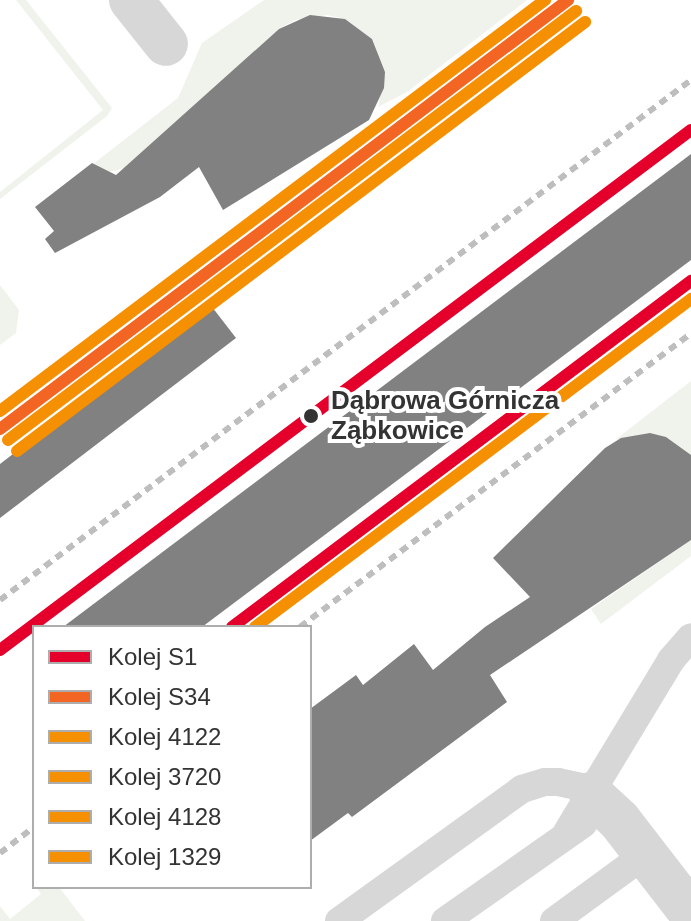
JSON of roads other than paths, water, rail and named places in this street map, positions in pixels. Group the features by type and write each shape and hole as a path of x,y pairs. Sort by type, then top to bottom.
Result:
{"street":[{"path":"131,0 166,44"},
{"path":"605,807 647,853 691,913"}],"lane":[{"path":"567,832 596,821 605,807 671,660 691,637"},
{"path":"339,921 522,789 545,782 558,782 581,787 605,807"},
{"path":"445,921 605,807"},
{"path":"554,921 647,853"}],"railway":[{"path":"0,600 691,80"},
{"path":"303,625 691,333"},
{"path":"0,853 32,829"}],"rail line":[{"name":"3720","path":"0,411 545,0"},
{"name":"S34","path":"0,429 568,0"},
{"name":"4122","path":"8,440 576,11"},
{"name":"4128","path":"17,451 585,22"},
{"name":"S1","path":"33,625 691,130"},
{"name":"S1","path":"235,625 691,281"},
{"name":"1329","path":"258,625 691,299"},
{"name":"S1","path":"0,650 32,626"}],"place":[{"name":"Dąbrowa Górnicza Ząbkowice","path":"311,416"}]}
